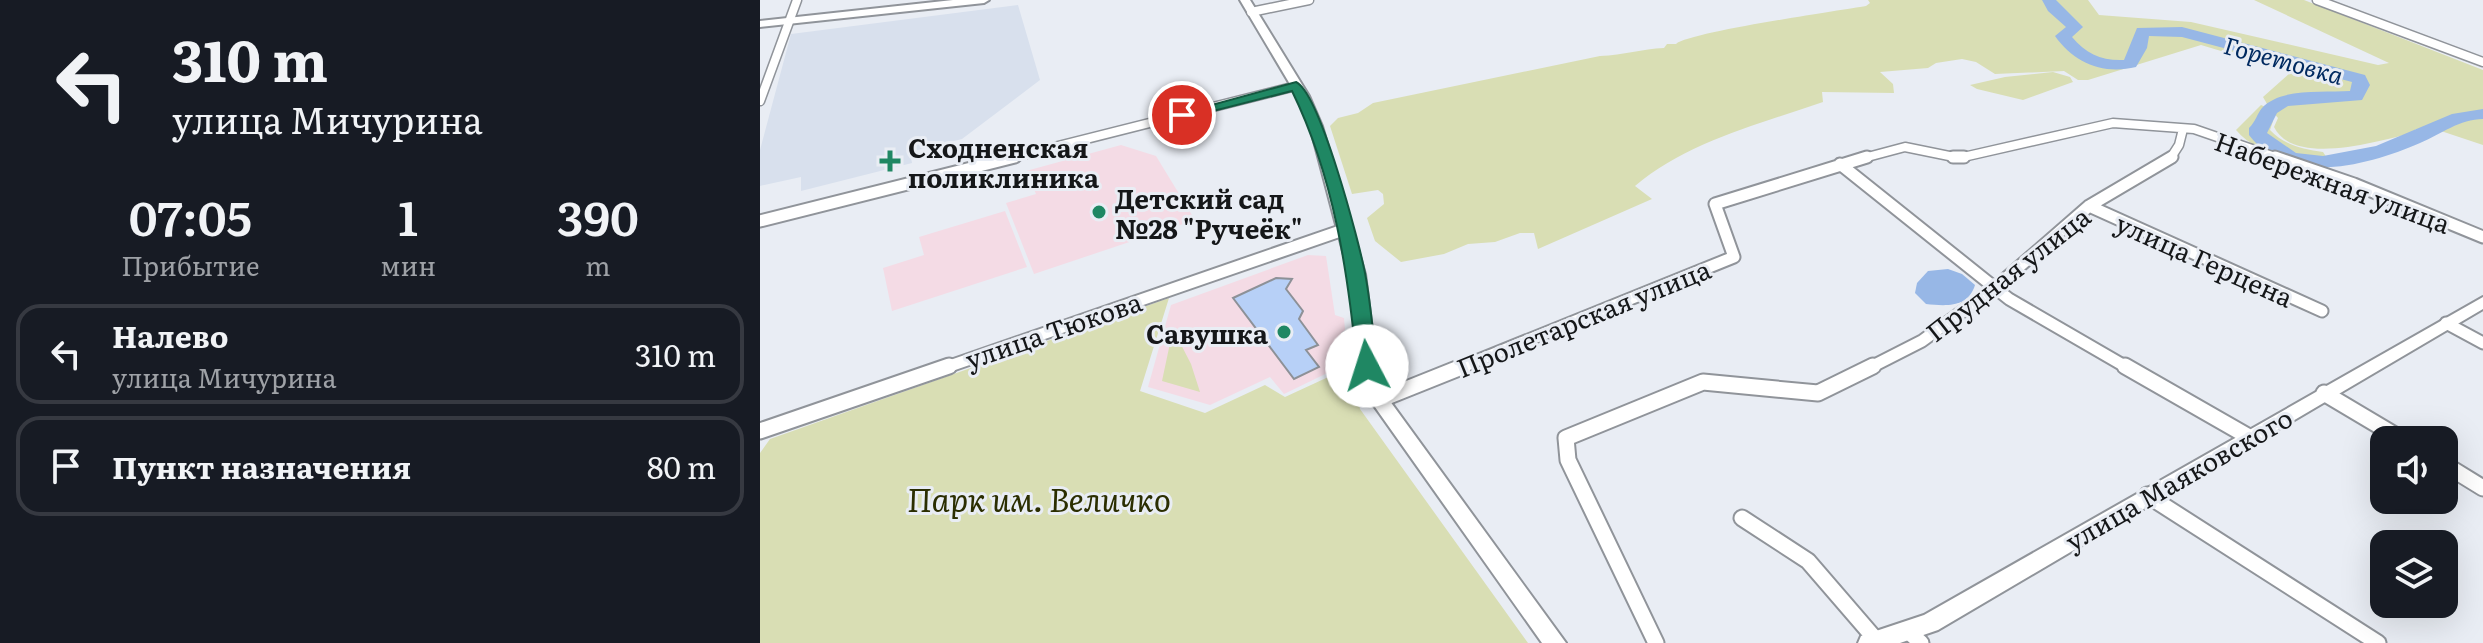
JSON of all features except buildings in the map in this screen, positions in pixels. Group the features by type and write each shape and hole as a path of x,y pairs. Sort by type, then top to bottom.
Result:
{"main road":[{"path":"760,24 984,0"}],"street":[{"path":"760,101 774,55 791,21 797,0"},
{"path":"1245,0 1316,126 1357,274 1369,378 1379,400 1555,643"},
{"path":"1251,12 1309,0"},
{"path":"2317,0 2483,62"},
{"path":"760,221 1296,86"},
{"name":"Пролетарская улица","path":"1379,400 1734,257 1715,204 1905,147 1959,158 2113,123 2183,129"},
{"name":"Прудная улица","path":"1656,643 1568,460 1566,438 1633,408 1703,382 1818,393 1922,341 1997,286 2089,206 2171,158 2179,145 2183,129"},
{"name":"Набережная улица","path":"2183,129 2194,129 2354,184 2483,237"},
{"path":"1840,164 1997,286 2009,299 2249,437"},
{"name":"улица Герцена","path":"2089,206 2322,311"},
{"name":"улица Тюкова","path":"760,431 1346,229"},
{"name":"улица Маяковского","path":"1873,642 1915,637 1930,623 2147,495 2483,302"},
{"path":"2446,323 2483,343"},
{"path":"2324,393 2379,426"},
{"path":"2458,473 2483,488"},
{"path":"2147,495 2378,643"},
{"path":"1742,518 1808,561 1824,576 1873,642"}],"shaded area":[{"path":"1018,5 1040,80 962,139 910,152 912,163 801,191 801,177 760,186 760,150 791,34"},
{"name":"Детский сад №28 \"Ручеёк\"","path":"1121,145 1156,156 1195,220 1034,274 1006,203 1036,194 1026,171"},
{"path":"1005,211 1027,267 892,311 883,268 924,255 919,237"},
{"path":"1308,255 1326,256 1335,315 1344,318 1345,330 1341,333 1348,363 1284,394 1270,377 1210,405 1148,387 1171,305"}],"green space":[{"path":"1868,0 2088,0 2099,15 2191,22 2378,65 2389,63 2254,0 2304,0 2483,70 2483,145 2441,131 2416,129 2412,133 2359,145 2318,149 2299,146 2284,139 2274,127 2278,118 2272,111 2270,130 2275,135 2294,146 2323,152 2327,158 2324,163 2277,155 2254,145 2236,130 2261,105 2270,109 2263,97 2291,72 2201,45 2088,80 2078,80 2064,71 1995,74 1976,62 1962,59 1936,63 1928,68 1880,72 1893,84 1894,93 1822,92 1823,102 1700,146 1677,157 1635,186 1652,199 1538,249 1534,233 1520,233 1495,242 1468,244 1444,254 1401,262 1375,241 1367,218 1384,204 1383,194 1378,190 1352,194 1330,126 1338,118 1358,113 1373,103 1600,56 1664,48 1667,44 1735,28 1866,6 1870,3"},
{"path":"2053,72 2070,77 2073,82 2023,100 1970,85 2005,77"},
{"name":"Парк им. Величко","path":"1169,298 1140,391 1205,413 1265,385 1285,397 1350,367 1360,409 1528,643 760,643 760,453 770,439"},
{"path":"1173,329 1191,364 1200,392 1162,381"}],"water":[{"path":"1948,269 1962,274 1975,285 1972,293 1955,304 1926,304 1915,293 1917,283 1928,271"}],"waterway":[{"name":"Горетовка","path":"2049,0 2053,8 2075,27 2063,36 2069,44 2084,56 2101,63 2130,64 2139,48 2142,31 2182,32 2359,79 2362,85 2356,96 2284,101 2269,111 2265,125 2258,128 2258,135 2296,159 2323,162 2367,154 2410,140 2458,118 2483,114"}],"place":[{"name":"Сходненская поликлиника","path":"890,161"},
{"name":"Детский сад №28 \"Ручеёк\"","path":"1099,212"},
{"name":"Савушка","path":"1284,332"}],"route":[{"path":"1182,115 1296,86 1316,126 1346,229 1357,274 1367,366"}]}
